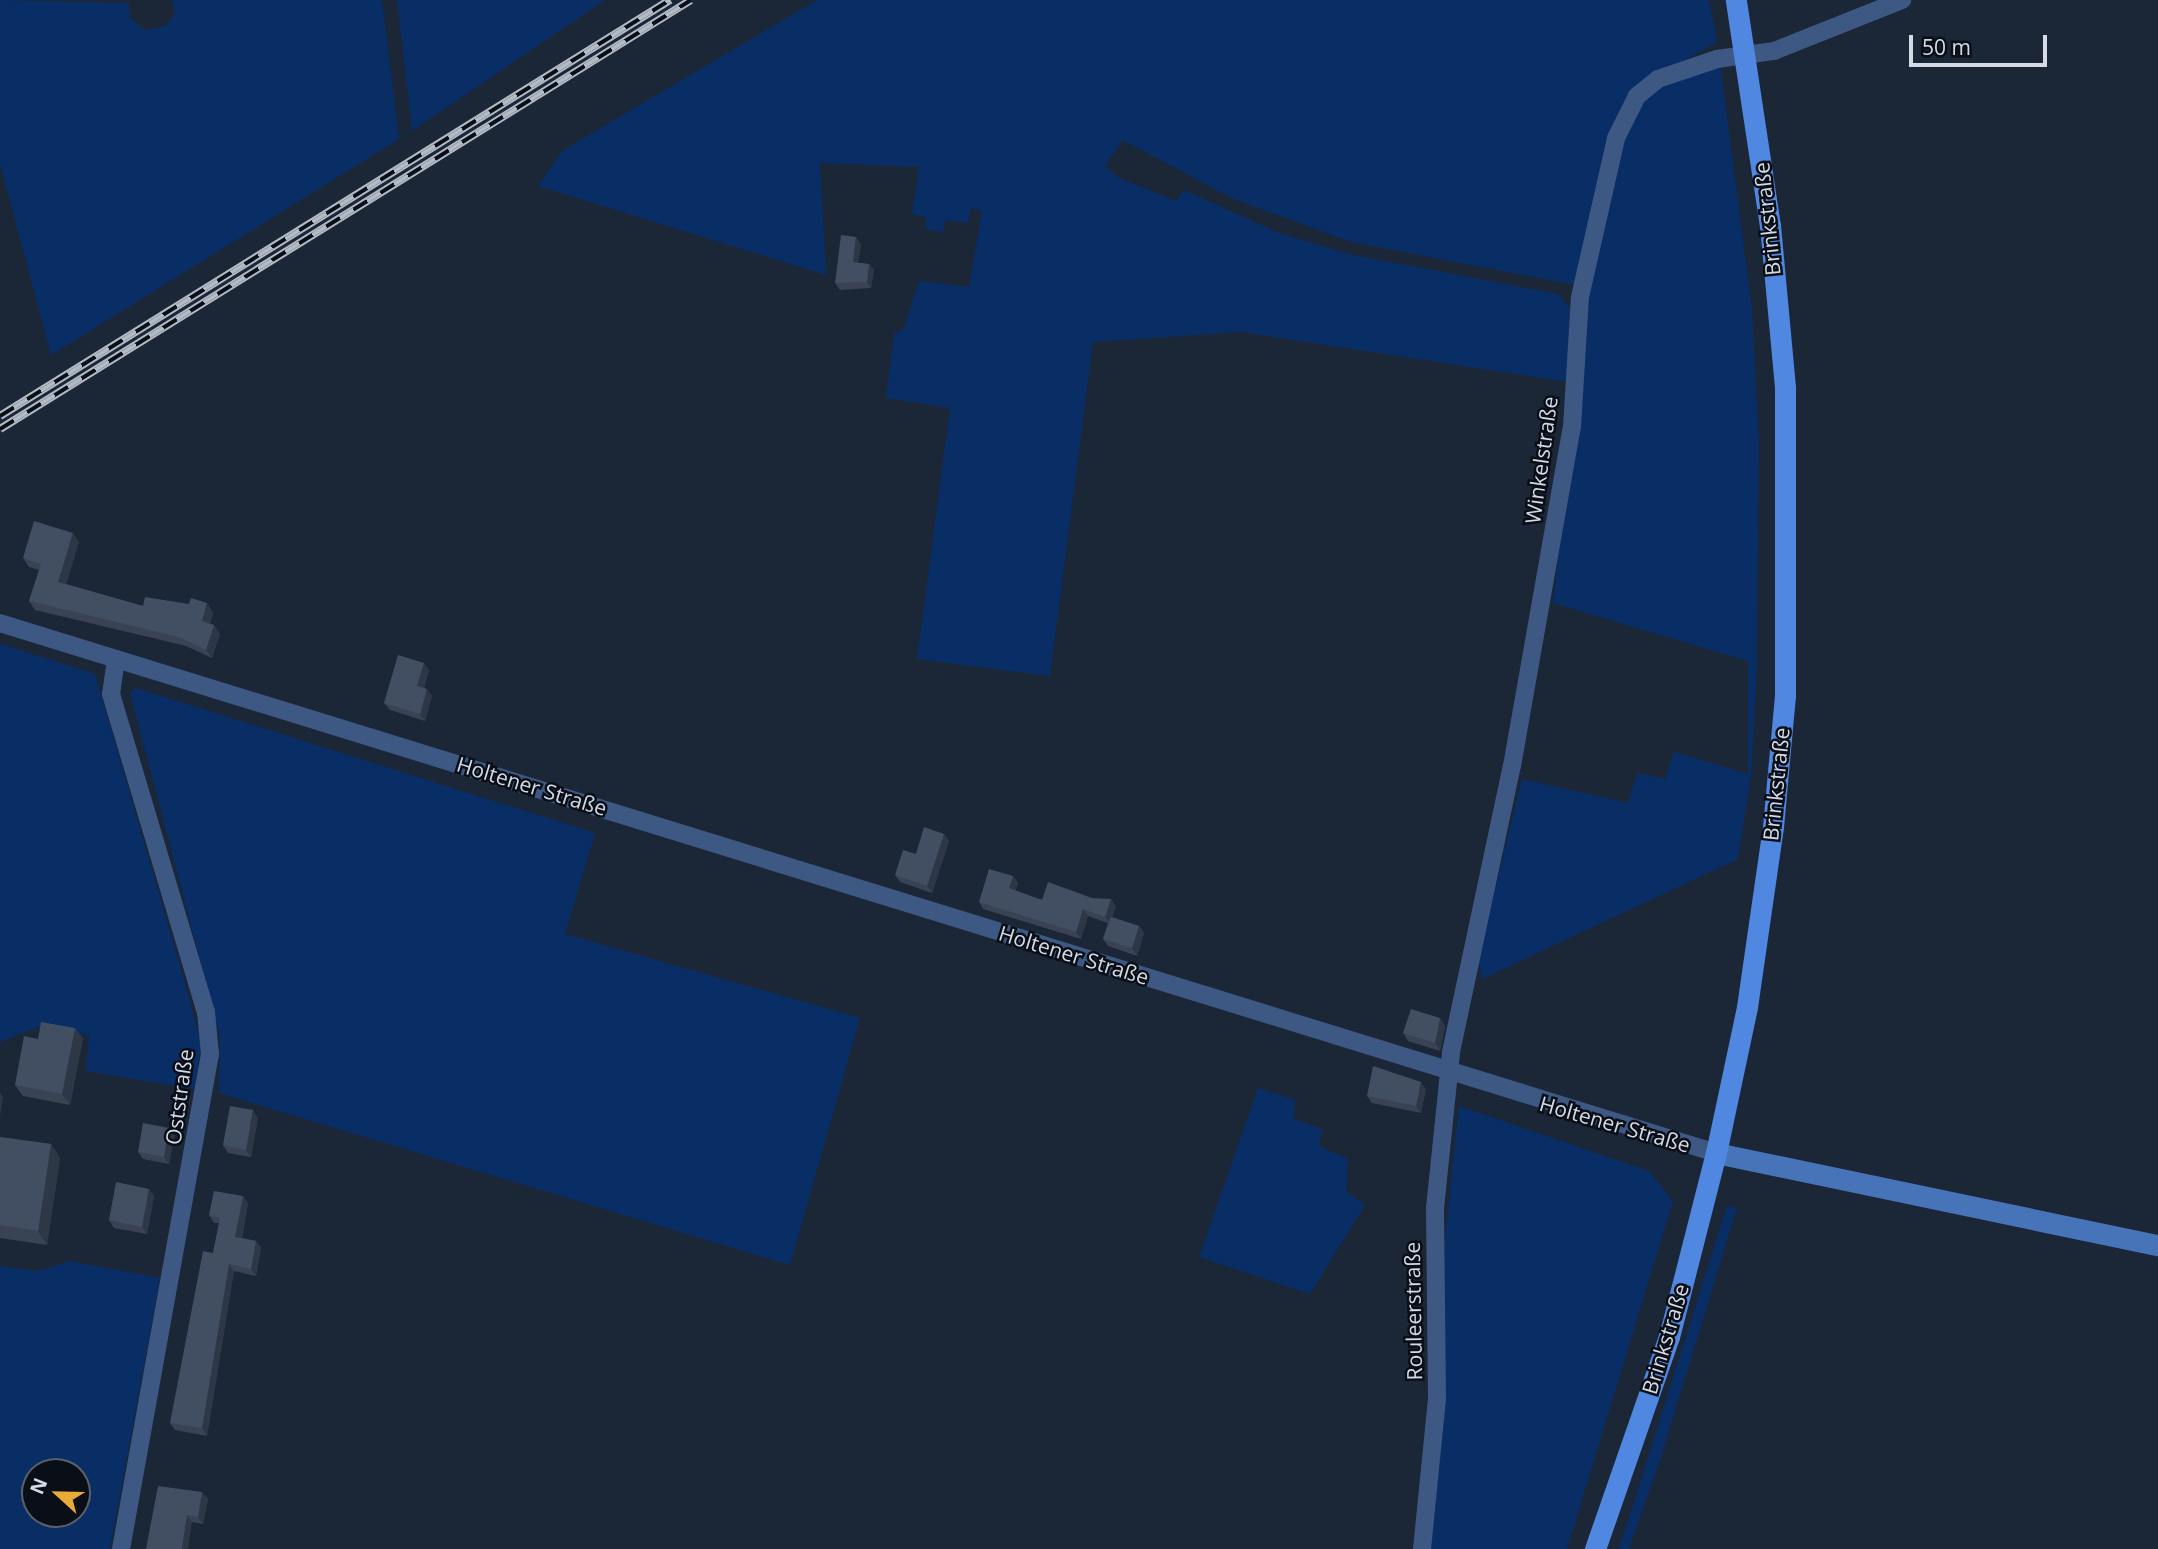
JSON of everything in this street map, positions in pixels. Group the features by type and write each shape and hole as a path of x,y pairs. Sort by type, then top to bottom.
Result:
{"main road":[{"name":"Brinkstraße","path":"1595,1549 1669,1337 1716,1153 1747,1007 1784,696 1784,387 1747,55 1736,0"},
{"name":"Holtener Straße","path":"1716,1153 2158,1245"}],"street":[{"name":"Winkelstraße","path":"1450,1073 1573,428 1580,297 1616,138 1637,96 1658,79 1747,55 1774,51 1902,0"},
{"name":"Holtener Straße","path":"0,623 1716,1153"},
{"name":"Oststraße","path":"116,659 111,694 206,1012 210,1055 121,1549"},
{"name":"Rouleerstraße","path":"1422,1549 1437,1399 1435,1208 1450,1073"}],"shaded area":[{"path":"0,0 129,3 130,18 145,30 166,26 175,13 172,0 382,0 399,139 51,355 0,164"},
{"path":"397,0 605,0 412,131"},
{"path":"817,0 1709,0 1717,42 1635,88 1576,285 1351,242 1231,198 1123,140 1105,166 1119,178 1176,201 1184,190 1279,233 1349,254 1558,294 1570,308 1569,382 1241,332 1093,342 1050,676 917,659 950,408 886,398 894,334 904,328 919,281 969,287 982,211 971,208 968,223 946,220 943,232 925,229 926,217 912,214 919,167 820,163 826,275 538,186 562,151"},
{"path":"1720,63 1752,309 1759,441 1757,669 1751,776 1738,859 1482,979 1478,959 1522,779 1628,803 1637,773 1665,779 1674,752 1748,774 1748,661 1553,603 1589,281 1618,152 1634,114 1652,92"},
{"path":"0,644 95,674 201,1045 195,1089 86,1071 89,1035 38,1027 0,1042"},
{"path":"136,688 595,833 565,934 860,1018 790,1265 219,1093 220,1036 130,693"},
{"path":"1258,1088 1295,1100 1294,1119 1322,1129 1319,1146 1348,1159 1346,1191 1365,1205 1310,1294 1199,1257"},
{"path":"1459,1106 1649,1171 1673,1201 1567,1549 1430,1549 1445,1406 1445,1239"},
{"path":"1727,1206 1737,1208 1661,1457 1629,1549 1619,1549"},
{"path":"70,1261 160,1278 110,1549 0,1549 0,1266 38,1271"}],"building":[{"path":"841,235 856,237 853,262 869,264 867,282 835,283"},
{"path":"34,521 73,533 58,582 143,606 145,597 189,604 191,598 207,603 202,621 214,625 206,650 179,637 29,601 41,564 23,558"},
{"path":"398,655 424,663 417,686 427,689 420,714 384,703"},
{"path":"924,827 944,834 927,886 895,875 903,850 916,854"},
{"path":"989,869 1013,876 1009,888 1042,900 1048,882 1092,898 1111,899 1105,917 1083,909 1076,932 979,902"},
{"path":"1111,917 1139,926 1132,948 1103,939"},
{"path":"1411,1009 1440,1018 1435,1043 1403,1033"},
{"path":"41,1022 75,1028 62,1094 15,1085 24,1036 38,1039"},
{"path":"1373,1066 1421,1082 1416,1106 1367,1096"},
{"path":"230,1106 253,1110 246,1150 223,1145"},
{"path":"143,1123 169,1128 164,1157 138,1152"},
{"path":"0,1137 51,1144 38,1231 0,1225"},
{"path":"116,1182 149,1189 142,1227 109,1220"},
{"path":"214,1191 243,1196 235,1237 256,1241 251,1269 229,1264 202,1428 170,1423 203,1251 213,1253 220,1218 209,1215"},
{"path":"158,1486 202,1492 198,1517 187,1515 182,1549 146,1549"}],"railway":[{"path":"0,416 670,0"},
{"path":"0,429 691,0"}]}
